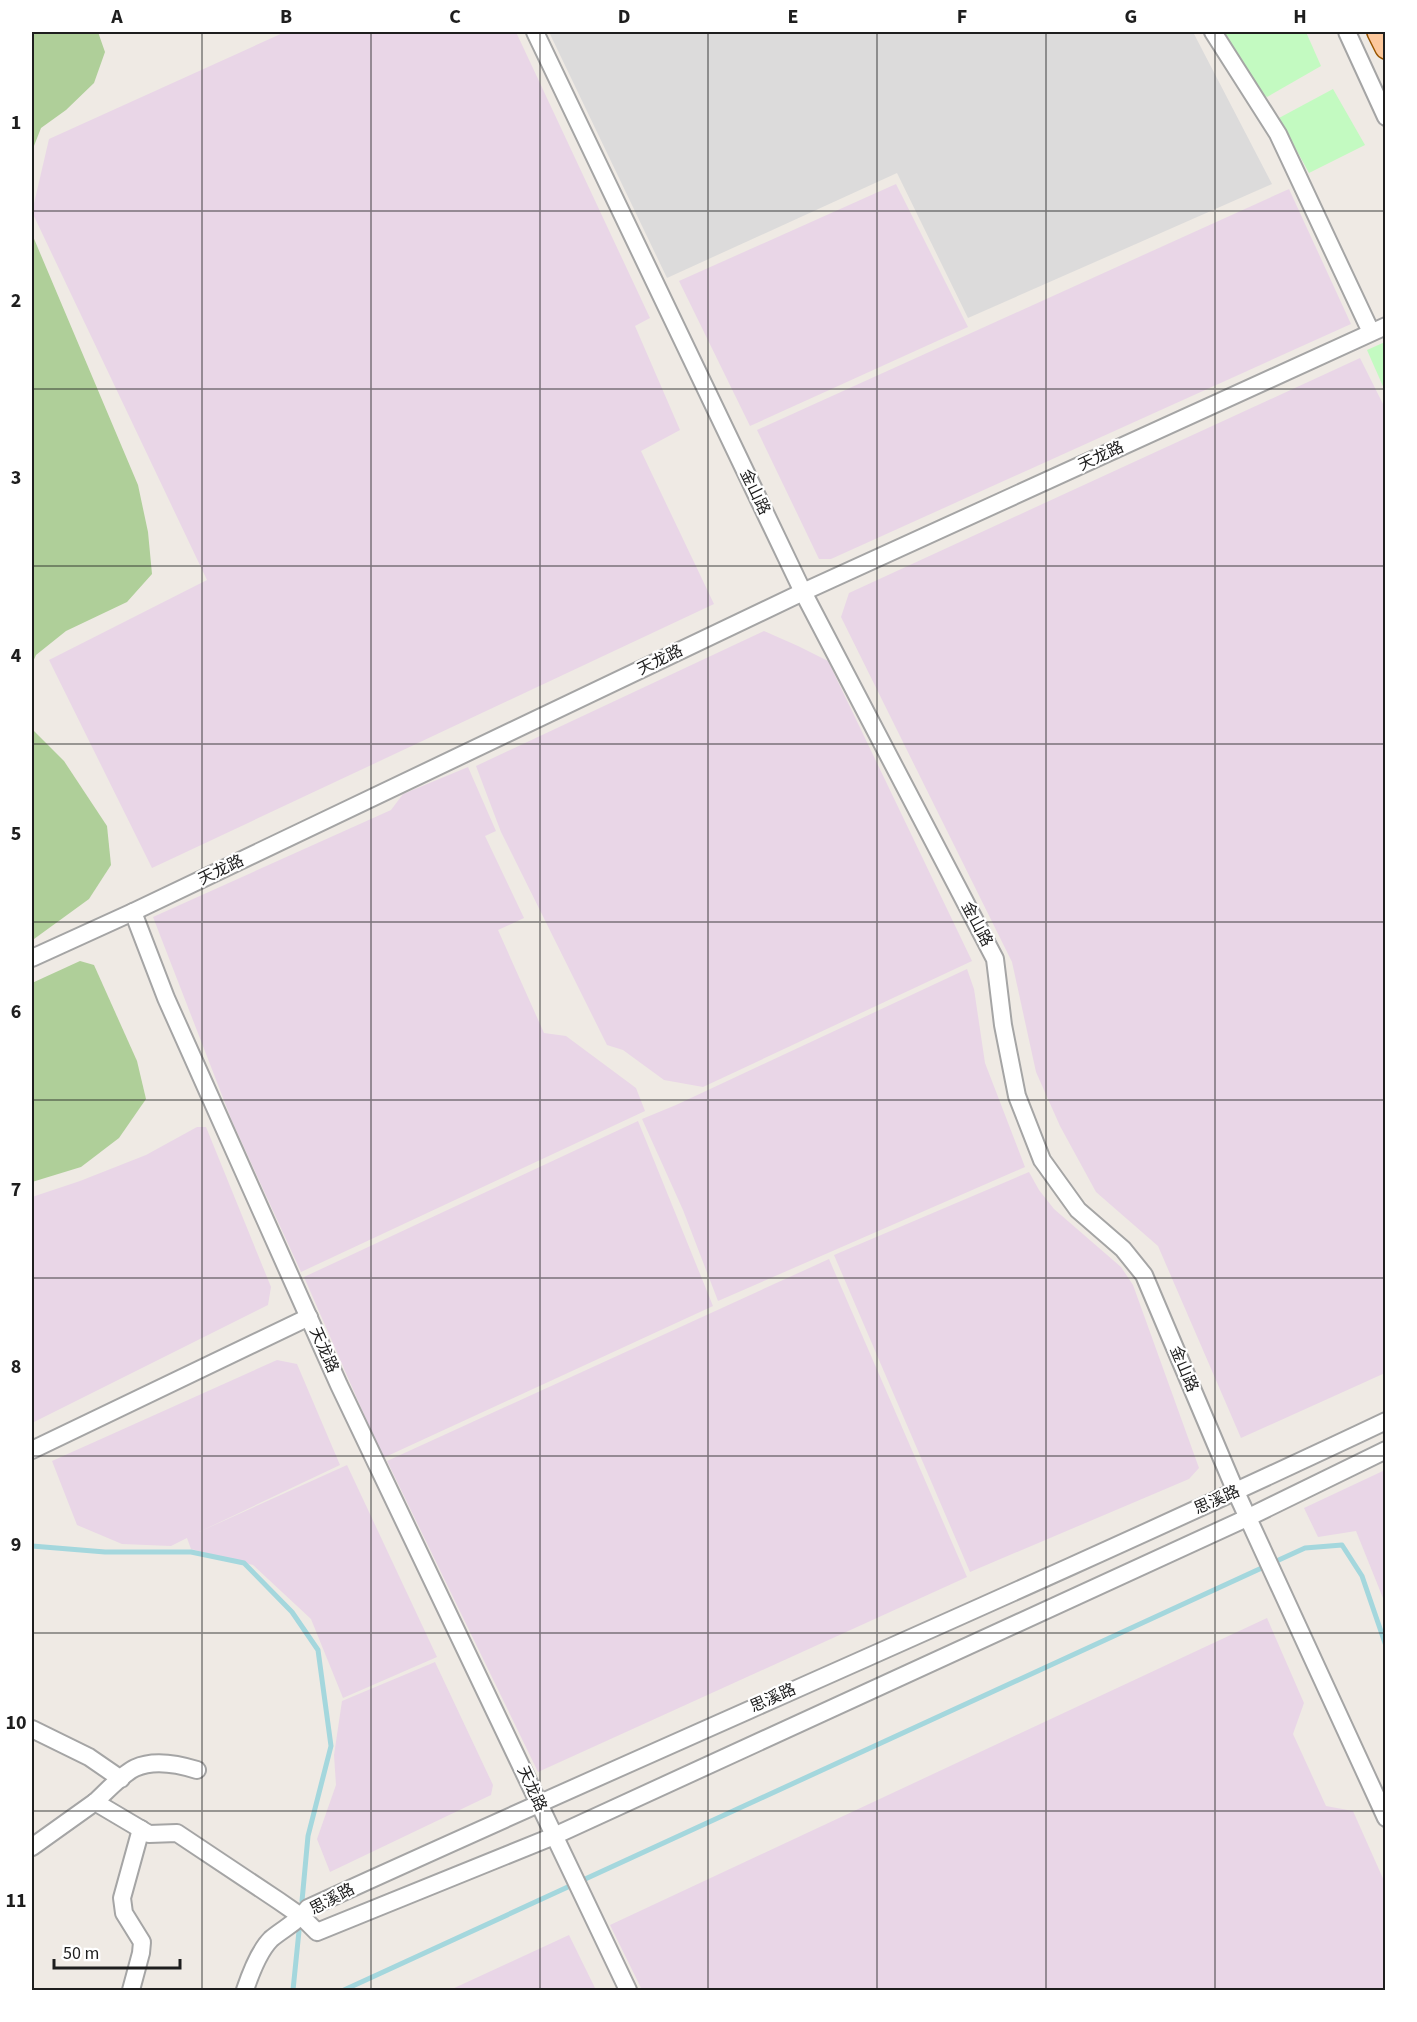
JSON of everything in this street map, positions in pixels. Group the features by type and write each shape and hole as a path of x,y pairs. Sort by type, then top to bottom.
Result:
{"main road":[{"path":"1377,32 1386,48"}],"street":[{"name":"金山路","path":"535,32 803,592 995,959 1003,1025 1017,1096 1042,1160 1078,1210 1123,1249 1144,1275 1236,1492 1386,1818"},
{"path":"1213,32 1278,134 1378,329"},
{"path":"1347,32 1386,117"},
{"name":"天龙路","path":"628,1990 339,1385 166,998 133,912 803,592 1378,329"},
{"path":"32,958 133,912"},
{"path":"32,1450 309,1317"},
{"name":"思溪路","path":"1386,1421 1236,1492 308,1908 302,1917 317,1932 554,1836 1249,1517 1386,1450"},
{"path":"32,1729 89,1757 121,1779"},
{"path":"32,1847 95,1802 135,1768 155,1764 178,1764 197,1770"},
{"path":"95,1802 149,1834 177,1833 234,1869 302,1917 270,1940 245,1990"},
{"path":"131,1990 142,1942 124,1913 122,1898 141,1829"}],"shaded area":[{"path":"285,32 516,32 650,318 635,326 680,430 641,451 714,604 152,868 49,660 207,580 32,212 49,139"},
{"path":"549,32 1193,32 1272,184 968,318 897,173 667,278"},
{"path":"896,184 968,327 750,426 679,281"},
{"path":"1289,189 1351,324 831,559 819,559 757,430"},
{"path":"1360,358 1386,410 1385,1373 1241,1438 1158,1246 1096,1192 1060,1126 1036,1072 1012,962 841,617 849,593"},
{"path":"764,631 828,661 972,961 703,1087 664,1080 623,1050 607,1045 501,832 476,766"},
{"path":"468,767 496,831 485,836 524,918 498,930 544,1033 566,1036 636,1088 645,1111 301,1272 232,1121 153,917 391,810 403,794"},
{"path":"967,969 974,989 985,1063 1025,1167 718,1301 683,1210 642,1119"},
{"path":"638,1121 713,1306 383,1458 304,1277"},
{"path":"197,1127 206,1127 271,1287 268,1305 32,1423 32,1197 146,1155"},
{"path":"1029,1172 1054,1209 1121,1267 1133,1285 1199,1468 1189,1479 970,1572 834,1255"},
{"path":"829,1259 967,1577 538,1772 387,1461"},
{"path":"277,1360 297,1364 340,1465 199,1532 347,1465 437,1657 343,1698 311,1619 253,1565 191,1549 187,1538 171,1546 122,1544 77,1525 52,1461"},
{"path":"1385,1470 1385,1603 1356,1531 1318,1537 1304,1508"},
{"path":"1267,1618 1304,1703 1293,1734 1326,1806 1353,1811 1385,1883 1385,1990 642,1990 610,1925"},
{"path":"435,1662 493,1785 491,1795 330,1872 317,1839 336,1785 334,1755 342,1701"},
{"path":"569,1935 596,1990 450,1990"}],"green space":[{"path":"32,32 98,32 105,52 94,83 66,110 41,128 32,151"},
{"path":"1221,32 1306,32 1321,66 1267,97 1256,88"},
{"path":"1333,89 1365,145 1309,173 1279,118"},
{"path":"32,234 138,485 148,532 152,574 127,602 66,631 36,655 32,664"},
{"path":"1385,342 1385,391 1367,350"},
{"path":"32,729 64,761 107,826 111,865 89,899 34,939 32,939"},
{"path":"80,961 94,965 137,1061 146,1099 119,1138 81,1167 32,1182 32,983"}],"waterway":[{"path":"344,1990 1305,1548 1342,1545 1362,1576 1386,1646"},
{"path":"32,1546 105,1552 191,1552 244,1563 292,1612 318,1650 331,1746 308,1836 302,1901"},
{"path":"293,1990 299,1931"}]}
